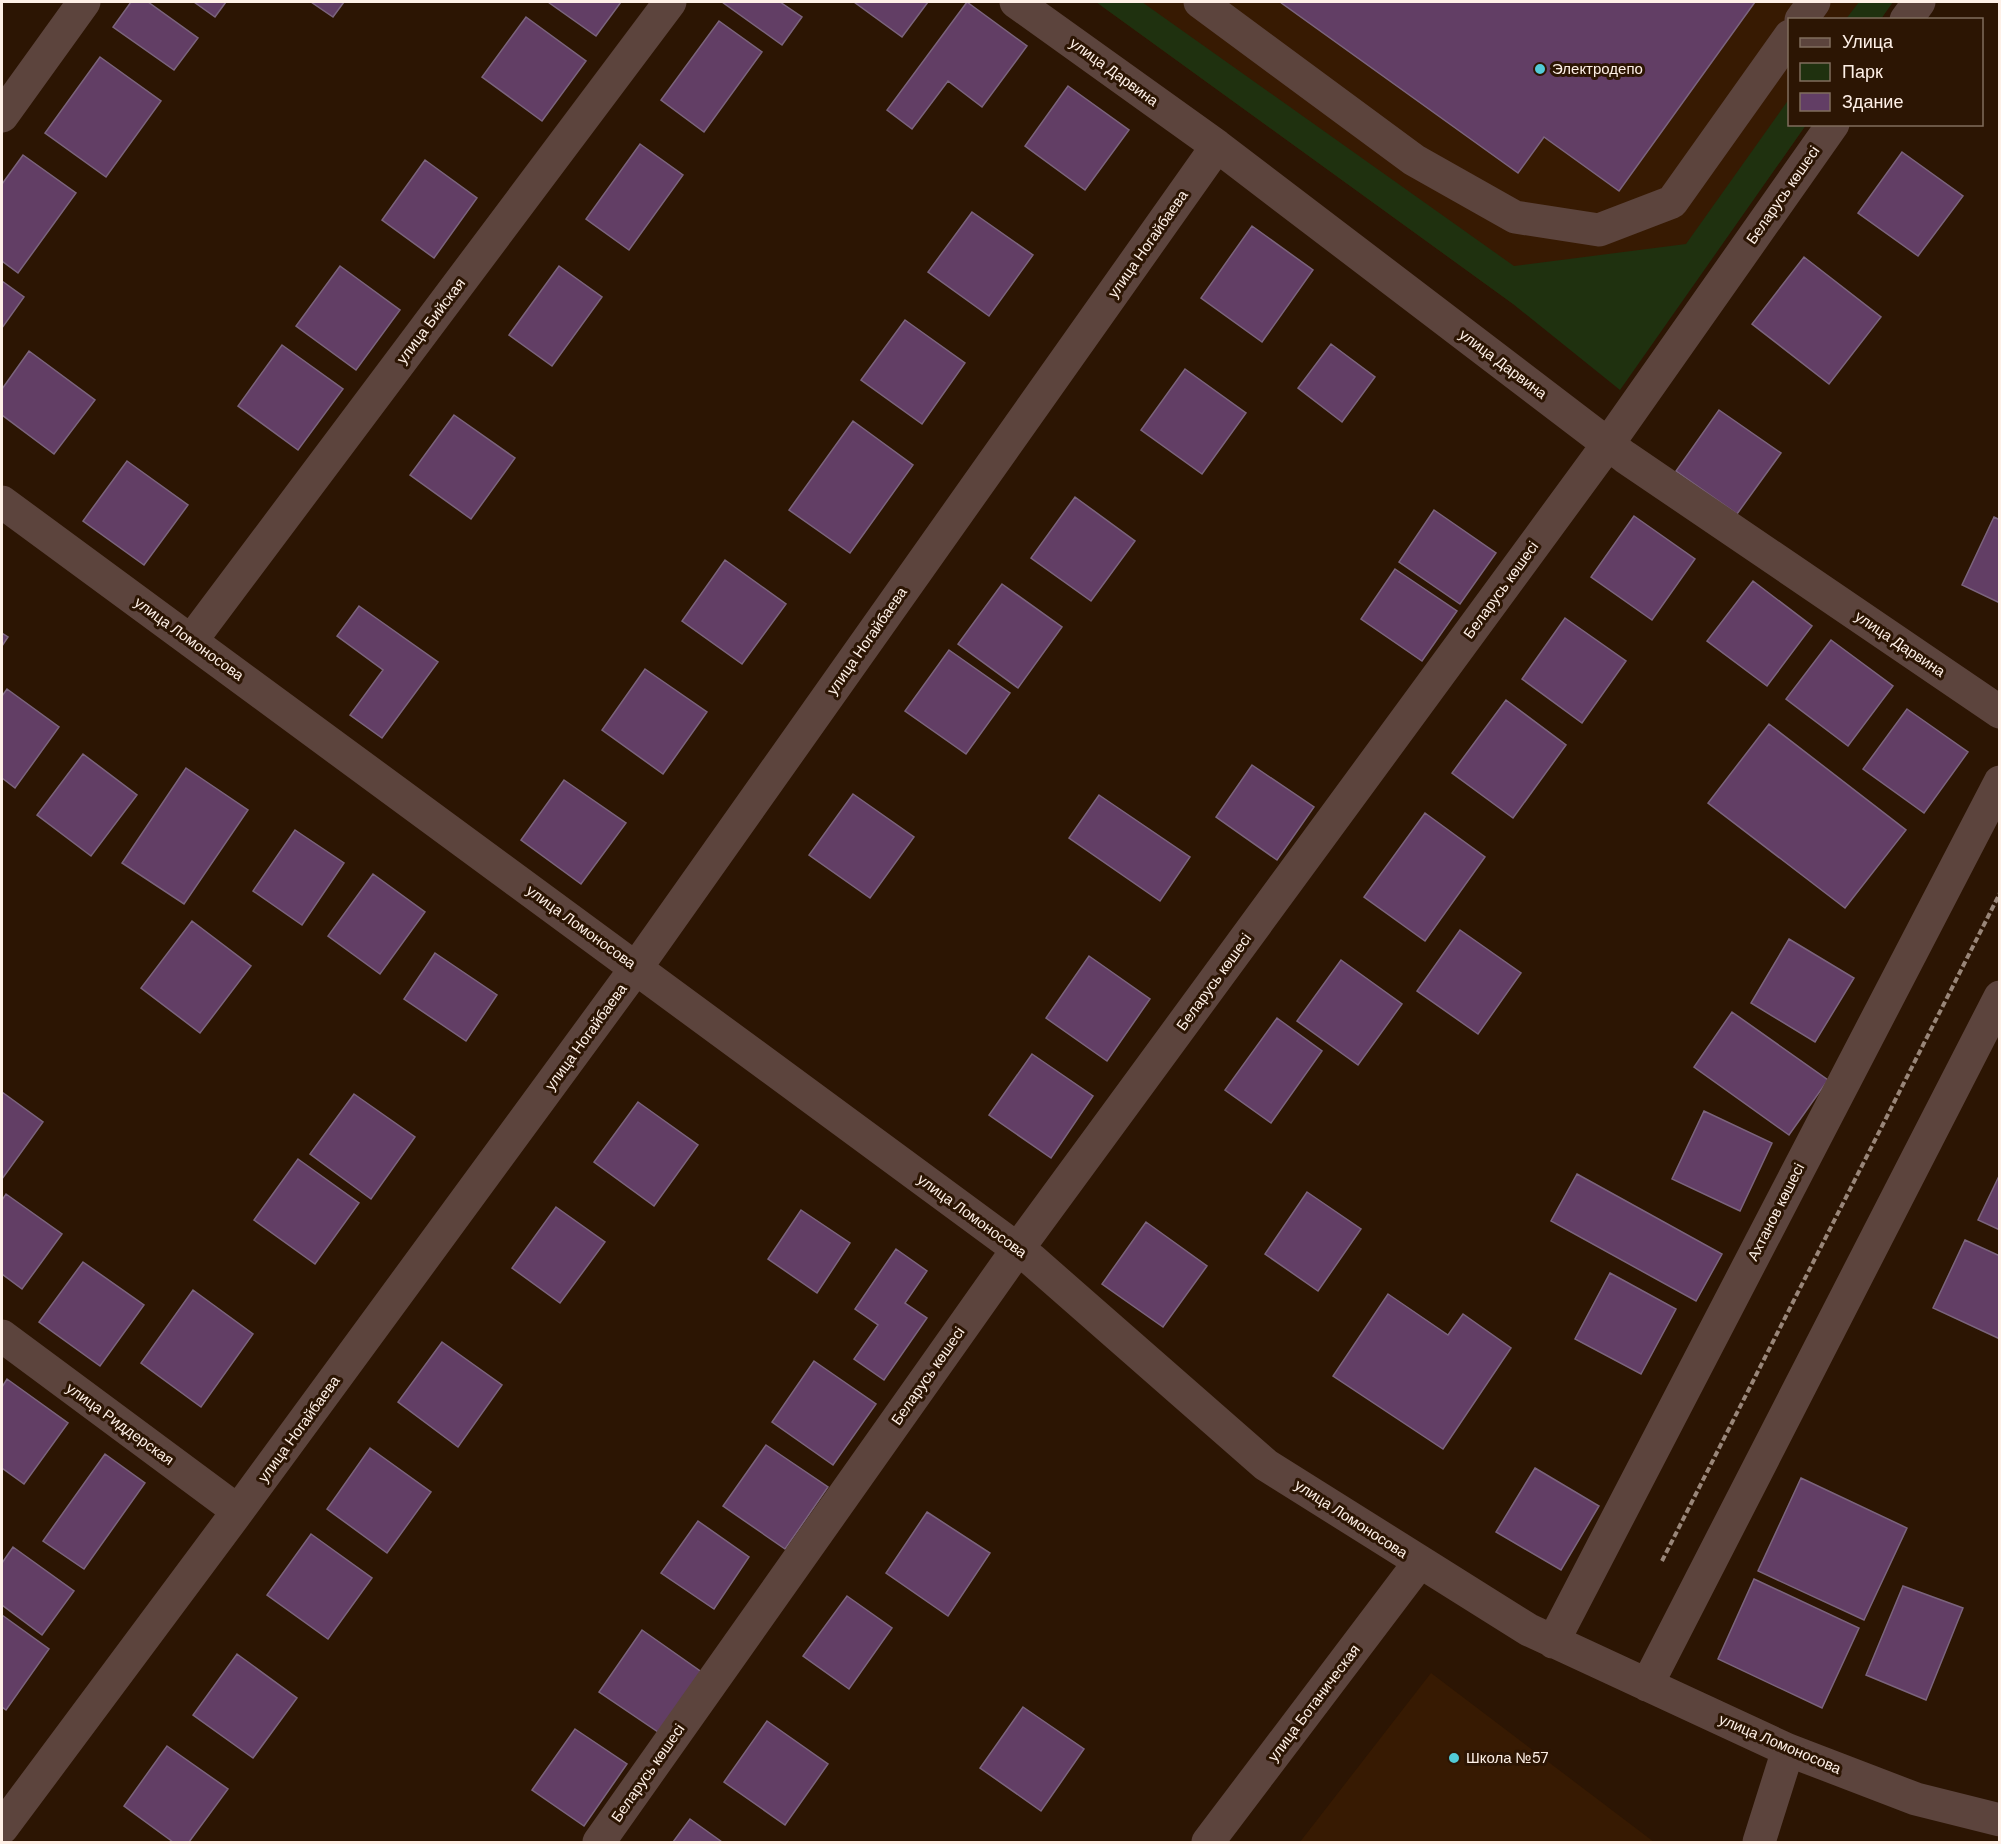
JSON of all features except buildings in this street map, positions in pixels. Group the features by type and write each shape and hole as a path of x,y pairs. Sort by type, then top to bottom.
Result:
{"street":[{"path":"2,116 84,2"},
{"name":"улица Бийская","path":"191,640 670,2"},
{"name":"улица Дарвина","path":"1016,2 1217,146 1608,444 2000,712"},
{"path":"1200,2 1414,160 1515,217 1599,230 1672,202 1788,39"},
{"path":"1802,18 1814,2"},
{"path":"1907,18 1919,2"},
{"name":"Беларусь көшесі","path":"599,1842 1017,1250 1608,444 1832,126"},
{"name":"улица Ногайбаева","path":"2,1828 238,1511 636,968 1217,146"},
{"name":"улица Ломоносова","path":"2,502 1017,1250 1266,1465 1419,1563 1529,1630 1553,1642 1788,1750 1916,1798 2000,1820"},
{"name":"Ахтанов көшесі","path":"1553,1642 2000,782"},
{"path":"1647,1685 2000,997"},
{"name":"улица Риддерская","path":"2,1336 238,1511"},
{"name":"улица Ботаническая","path":"1208,1842 1419,1563"},
{"path":"1759,1842 1788,1750"}],"path":[{"path":"1662,1561 2000,892"}],"shaded area":[{"path":"1096,2 1893,2 1882,18 1788,18 1788,126 1805,126 1698,278 1513,304"},
{"name":"Школа №57","path":"1431,1673 1654,1842 1300,1842"}],"green space":[{"path":"1096,2 1142,2 1514,266 1686,244 1788,100 1788,126 1805,126 1620,390 1513,304"},
{"path":"1859,2 1893,2 1882,18 1847,18"}],"place":[{"name":"Электродепо","path":"1540,69"},
{"name":"Школа №57","path":"1454,1758"}]}
